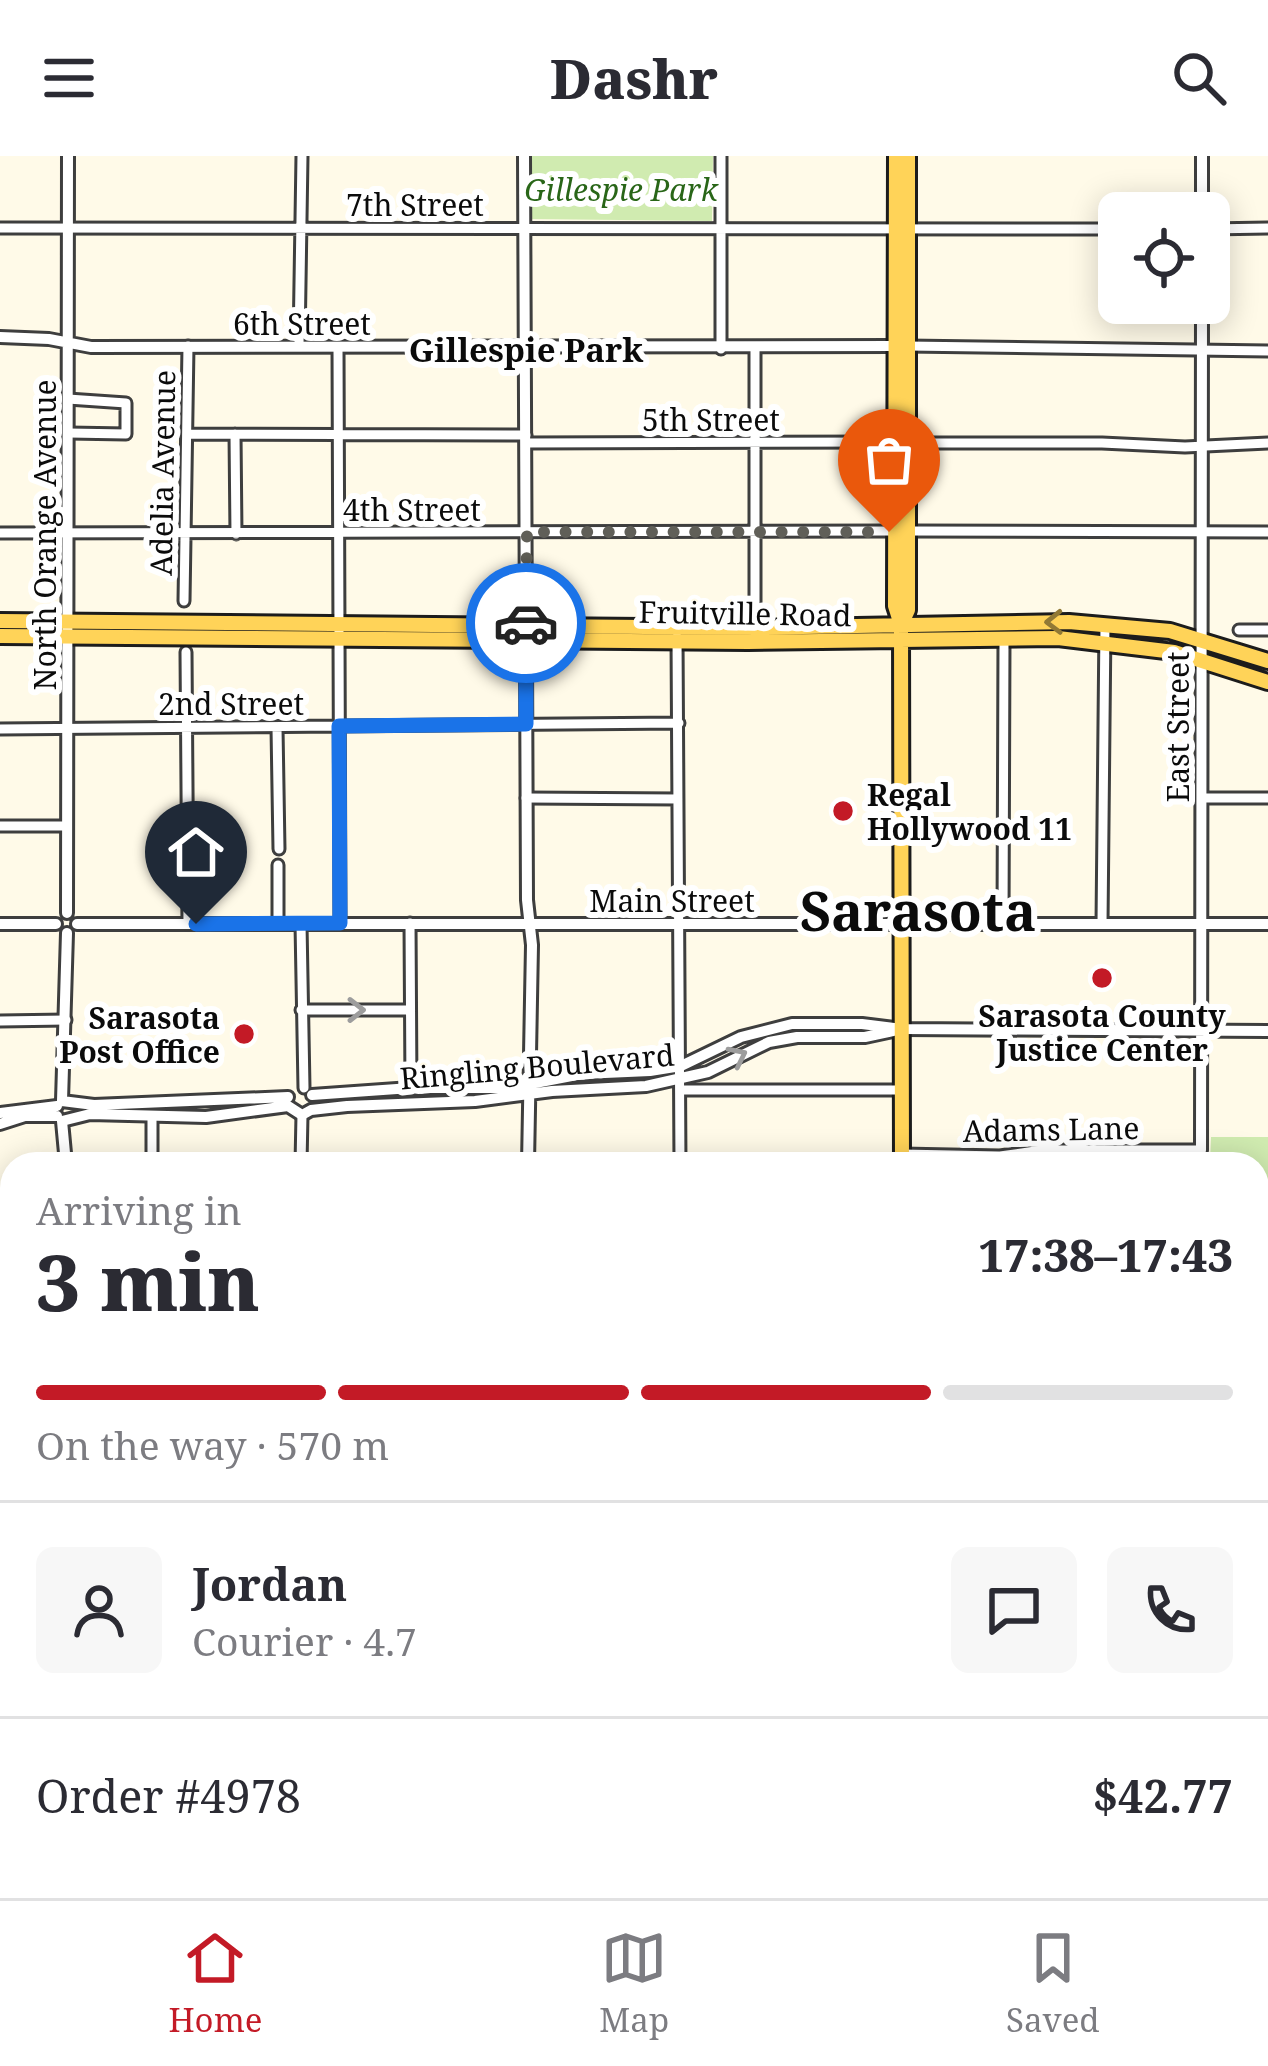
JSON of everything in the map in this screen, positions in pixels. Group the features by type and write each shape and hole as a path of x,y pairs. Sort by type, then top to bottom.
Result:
{"main road":[{"path":"896,156 902,228"},
{"path":"902,1152 901,633 895,606 902,532 902,228 908,156"},
{"path":"901,346 895,366 901,443"},
{"name":"Fruitville Road","path":"0,621 69,628 676,633 901,633 1105,623 1160,629 1268,661"},
{"name":"Fruitville Road","path":"0,636 69,628"},
{"name":"Fruitville Road","path":"676,633 755,628 1103,641 1201,659 1268,682"}],"street":[{"name":"North Orange Avenue","path":"67,913 68,156"},
{"path":"299,346 302,156"},
{"path":"524,156 530,1152"},
{"path":"721,156 722,349"},
{"path":"1202,156 1202,192"},
{"name":"7th Street","path":"0,228 1098,229"},
{"path":"1230,229 1268,228"},
{"name":"East Street","path":"1201,1150 1202,324"},
{"name":"6th Street","path":"0,337 91,347 901,346 1268,351"},
{"name":"Adelia Avenue","path":"184,601 188,346"},
{"path":"338,346 340,923"},
{"path":"755,349 755,628"},
{"path":"68,399 126,403 125,434 69,433"},
{"name":"5th Street","path":"189,434 755,443 1268,443"},
{"path":"236,434 236,534"},
{"name":"4th Street","path":"0,533 1268,532"},
{"path":"1102,924 1105,623"},
{"path":"1239,631 1268,630"},
{"path":"676,633 680,1152"},
{"path":"1003,925 1004,639"},
{"path":"187,652 188,924"},
{"name":"2nd Street","path":"0,728 679,723"},
{"path":"277,728 279,849"},
{"path":"526,798 678,799"},
{"path":"1202,799 1268,798"},
{"path":"0,826 66,826"},
{"path":"278,866 278,923"},
{"path":"56,924 58,917 73,915 66,1020 66,1152"},
{"name":"Main Street","path":"72,928 278,923 1268,924"},
{"path":"410,923 411,1088"},
{"path":"0,924 72,928"},
{"path":"302,924 308,1092 302,1152"},
{"path":"302,1010 410,1010"},
{"path":"0,1022 66,1020"},
{"name":"Ringling Boulevard","path":"308,1092 530,1089 681,1078 708,1072 770,1042 865,1037 902,1029 1268,1030"},
{"path":"681,1078 902,1090"},
{"name":"Ringling Boulevard","path":"307,1112 475,1101 530,1089"},
{"path":"288,1101 293,1090 308,1092"},
{"path":"0,1124 67,1110 206,1117 288,1101"},
{"path":"0,1113 288,1101 307,1112"},
{"path":"152,1116 152,1152"},
{"name":"Adams Lane","path":"1035,1152 1201,1150"}],"green space":[{"name":"Gillespie Park","path":"528,156 713,156 712,221 529,219"},
{"path":"1211,1137 1268,1137 1268,1152 1210,1152"}],"way so far":[{"path":"526,623 527,532 889,532"}],"place":[{"name":"Regal Hollywood 11","path":"843,811"},
{"name":"Sarasota County Justice Center","path":"1102,978"},
{"name":"Sarasota Post Office","path":"244,1034"}],"district":[{"name":"Gillespie Park","path":"526,349"},
{"name":"Sarasota","path":"918,910"}],"route":[{"path":"196,924 340,923 339,726 526,724 526,623"}]}
